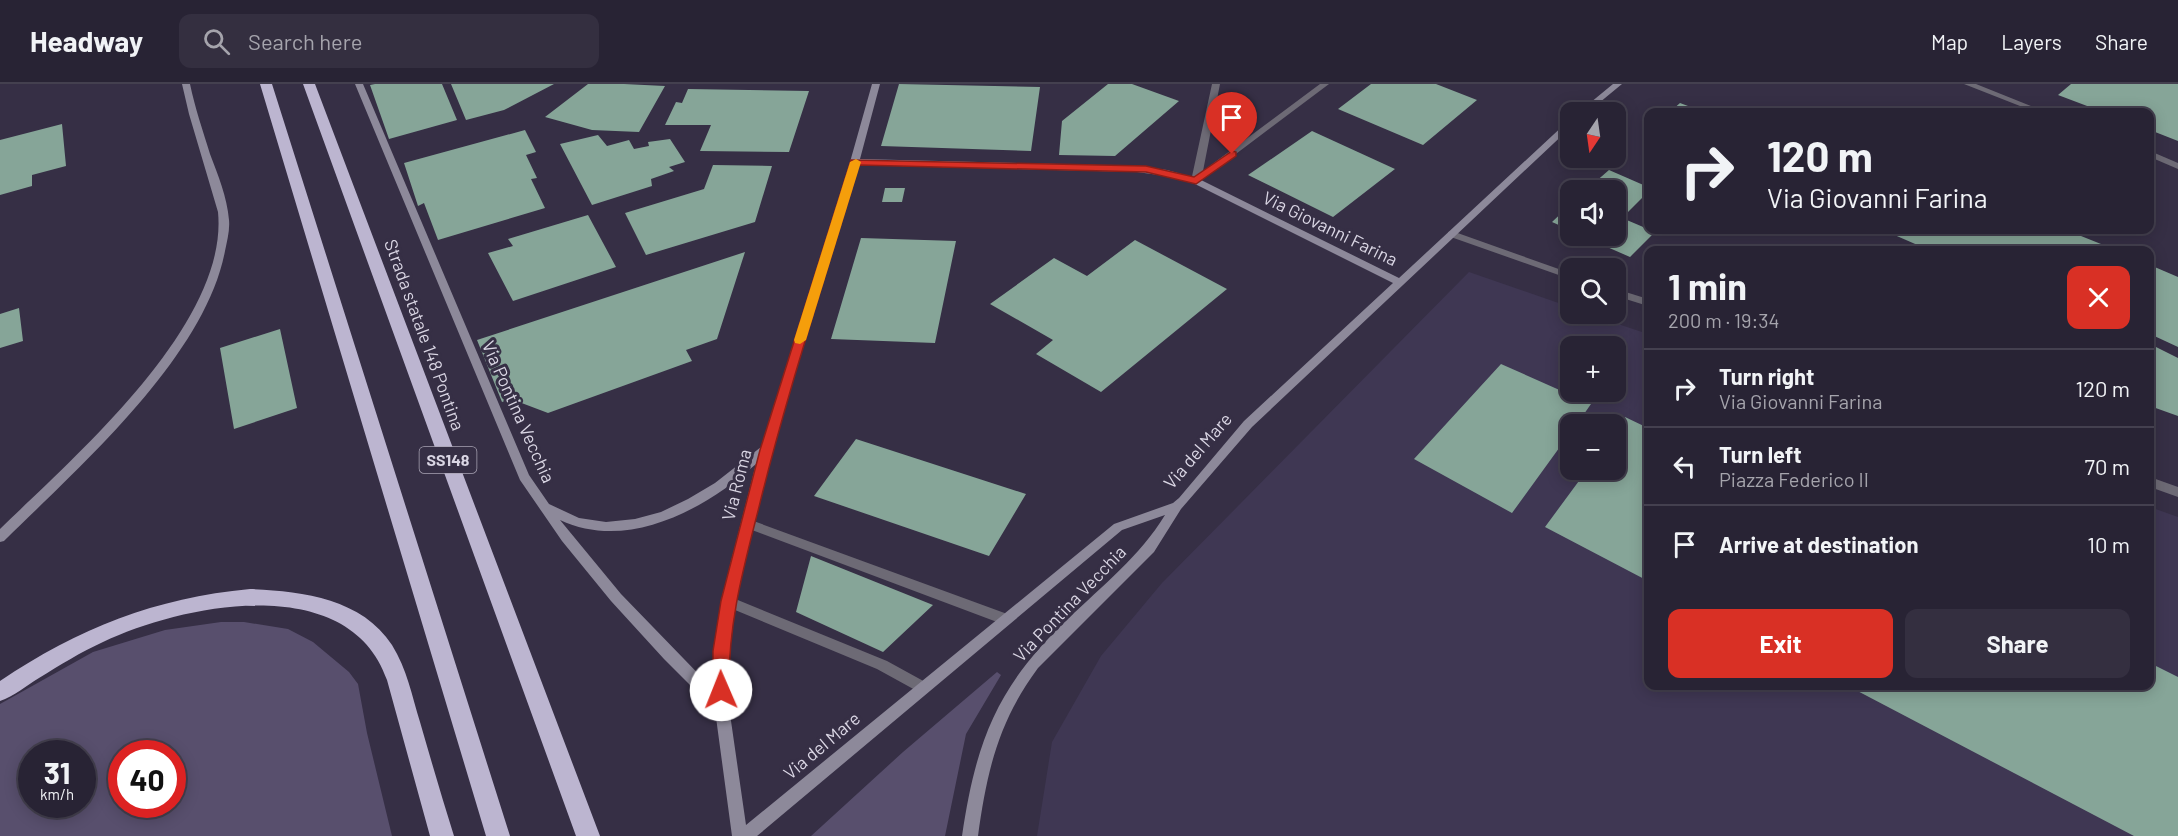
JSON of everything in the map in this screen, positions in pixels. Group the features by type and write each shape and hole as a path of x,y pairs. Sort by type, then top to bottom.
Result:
{"highway":[{"path":"266,84 498,836"},
{"name":"Strada statale 148 Pontina","path":"309,84 588,836"},
{"path":"0,692 92,638 153,614 194,604 235,598 277,598 318,605 357,623 379,642 386,654 400,692 442,836"}],"street":[{"path":"0,537 125,410 190,327 208,294 220,255 224,229 222,203 191,110 186,84"},
{"name":"Via Pontina Vecchia","path":"359,84 518,464 532,490 555,522 620,601 684,671 722,707"},
{"name":"Via Roma","path":"740,836 722,707 721,651 728,601 766,450 855,162 876,84"},
{"path":"1196,181 1216,84"},
{"path":"1196,181 1325,84"},
{"path":"1596,102 1618,84"},
{"path":"1968,84 2031,108"},
{"name":"Via del Mare","path":"745,836 922,687 1118,527 1177,506 1248,424 1560,133"},
{"path":"2154,156 2178,165"},
{"name":"Via Giovanni Farina","path":"855,162 1146,169 1196,181 1401,283"},
{"path":"1452,234 1560,272"},
{"path":"1626,295 1644,302"},
{"path":"532,490 549,509 570,522 592,526 626,526 668,513 704,497 741,472 766,450"},
{"path":"2154,483 2178,492"},
{"name":"Via Pontina Vecchia","path":"970,836 977,785 986,751 1005,706 1048,648 1150,548 1177,506"},
{"path":"748,524 1005,619"},
{"path":"728,601 882,665 922,687"}],"shaded area":[{"path":"1469,272 1560,304 1560,324 1618,324 1644,333 1644,690 2154,690 2154,508 2178,517 2178,836 1037,836 1052,742 1101,656 1162,583"},
{"path":"221,622 244,622 288,629 313,642 349,672 358,684 367,733 392,836 0,836 0,704 93,652 165,630"},
{"path":"997,672 1001,675 966,734 945,836 811,836 903,752"}],"building":[{"path":"442,84 457,120 389,139 370,85"},
{"path":"451,84 554,84 504,110 466,120"},
{"path":"588,84 665,86 639,132 592,130 545,117"},
{"path":"899,84 1040,87 1031,151 881,146"},
{"path":"1108,84 1132,84 1179,101 1115,156 1059,155 1062,121"},
{"path":"1371,84 1436,84 1477,100 1423,145 1338,109"},
{"path":"2071,84 2178,84 2178,141 2154,132 2154,108 2092,108 2058,95"},
{"path":"688,89 809,91 789,152 700,151 711,125 665,125 676,102 682,103"},
{"path":"1680,103 1693,108 1674,108"},
{"path":"62,124 66,166 32,175 32,186 0,195 0,140"},
{"path":"525,130 536,152 526,155 537,178 531,179 545,208 438,240 424,203 418,206 404,163"},
{"path":"1312,131 1395,169 1333,217 1248,175"},
{"path":"598,135 607,146 629,140 634,149 649,146 648,142 670,139 685,162 669,167 674,171 651,179 652,186 592,205 560,144"},
{"path":"713,165 772,166 755,222 646,255 625,213 704,189"},
{"path":"1609,170 1644,185 1644,196 1626,214 1626,180 1598,180"},
{"path":"885,188 905,188 902,202 882,202"},
{"path":"1560,214 1560,226 1552,222"},
{"path":"588,215 616,267 513,301 488,253 513,246 508,239"},
{"path":"1626,220 1644,227 1644,234 1653,234 1630,257 1605,246 1626,246"},
{"path":"1892,234 2076,234 2106,246 1920,246"},
{"path":"861,238 956,241 935,343 831,339"},
{"path":"1135,240 1227,289 1101,392 1036,354 1053,340 990,304 1054,258 1087,276"},
{"path":"745,252 717,339 686,350 692,361 548,413 511,399 502,402 477,340"},
{"path":"2154,267 2178,277 2178,347 2154,336"},
{"path":"19,308 23,341 0,348 0,314"},
{"path":"280,329 297,408 234,429 220,348"},
{"path":"2154,346 2178,358 2178,416 2154,407"},
{"path":"1501,364 1560,390 1560,402 1591,404 1584,414 1560,414 1560,447 1512,513 1414,459"},
{"path":"1626,417 1644,426 1644,579 1545,527 1580,480 1626,480"},
{"path":"856,439 1026,494 989,556 814,496"},
{"path":"811,556 933,605 883,652 796,612"},
{"path":"2154,665 2178,677 2178,836 2134,836 1856,690 2154,690"}],"slow traffic":[{"path":"800,340 856,162"}],"route":[{"path":"721,690 721,651 728,601 766,450 855,162 1146,169 1196,181 1232,154"}]}
